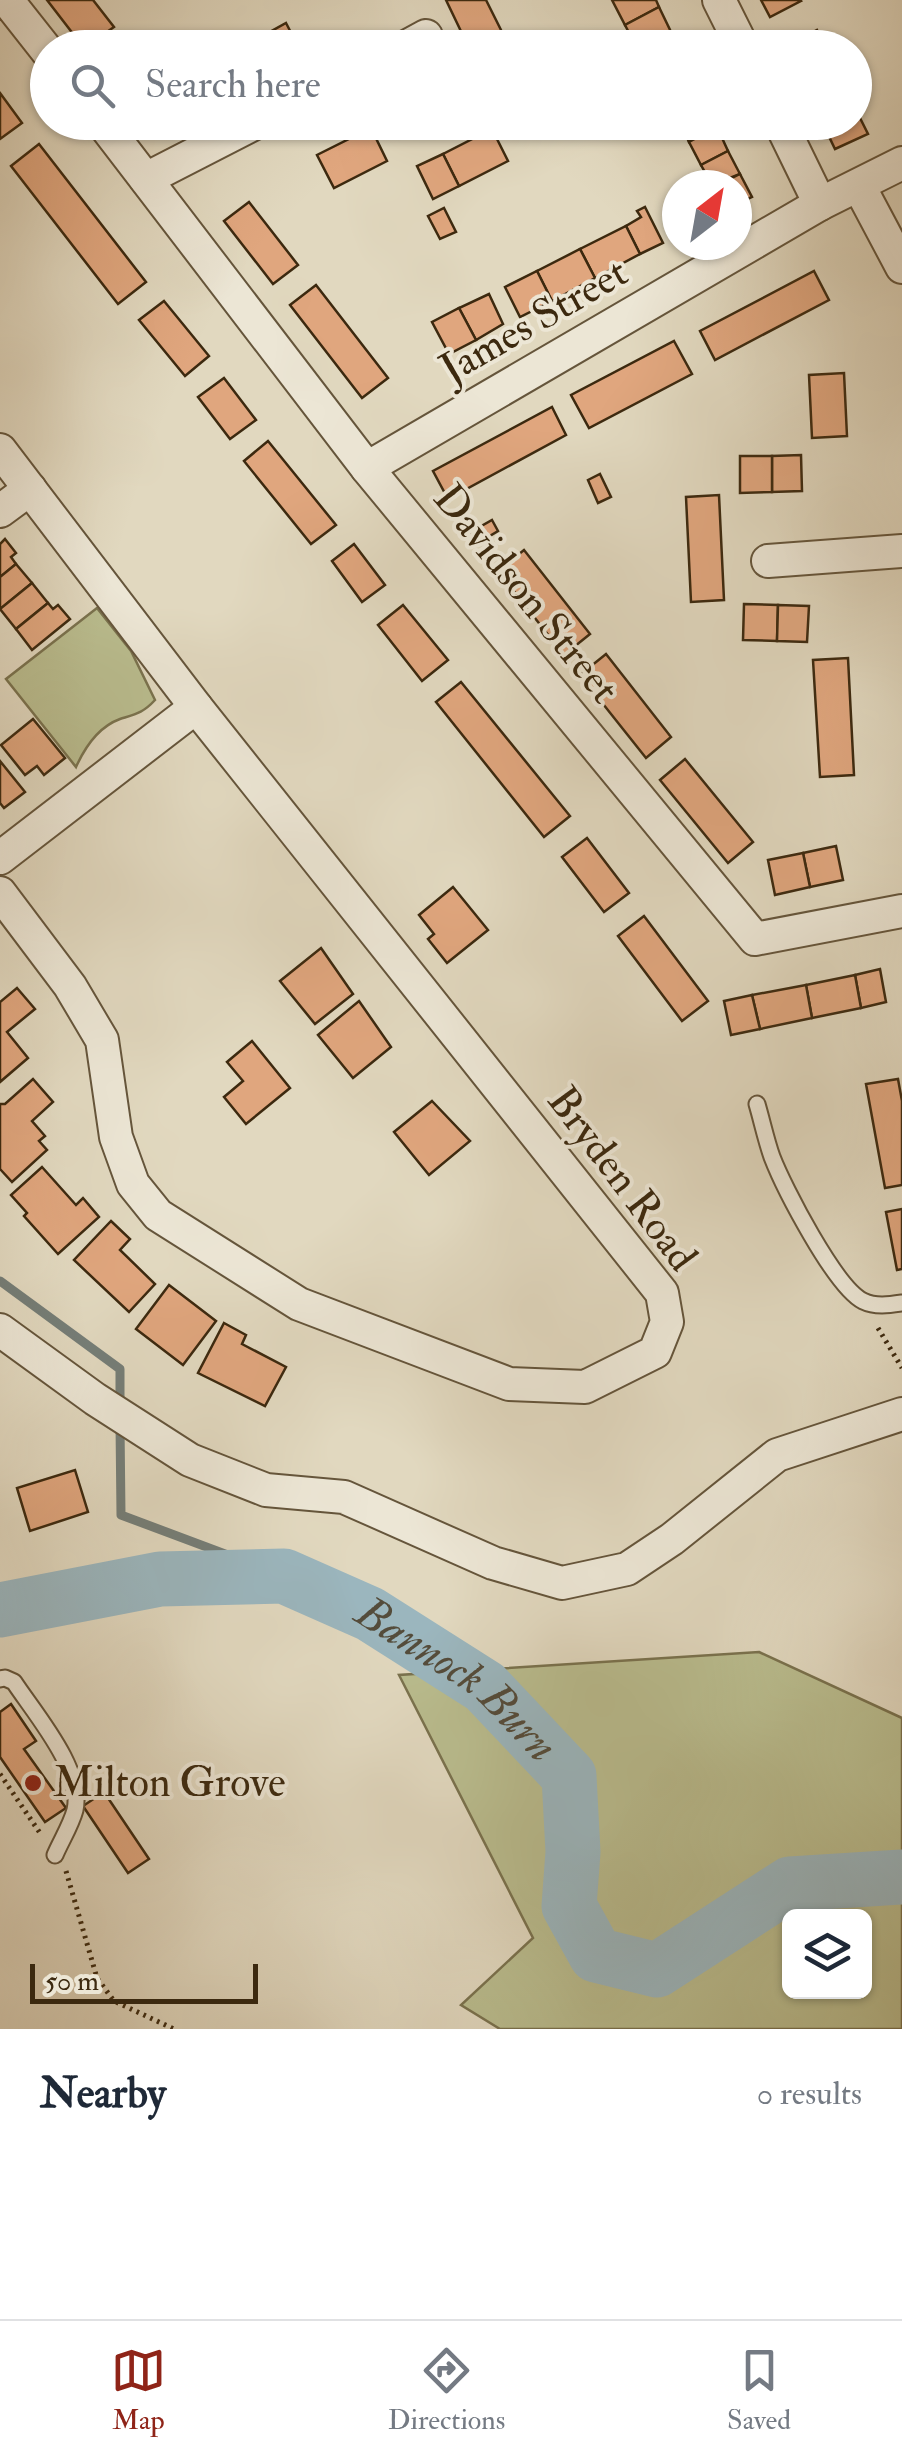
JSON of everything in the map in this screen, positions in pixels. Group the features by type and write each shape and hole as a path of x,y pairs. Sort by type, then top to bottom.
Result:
{"street":[{"path":"7,0 31,30"},
{"path":"719,0 733,30"},
{"name":"Davidson Street","path":"116,140 367,468 755,939 902,911"},
{"path":"146,179 222,140"},
{"path":"789,140 820,204"},
{"name":"James Street","path":"367,468 820,204 902,163"},
{"path":"858,186 902,267"},
{"name":"Bryden Road","path":"0,450 196,706 662,1293 668,1322 655,1352 584,1387 509,1384 299,1304 158,1215 133,1184 116,1137 102,1040 70,986 0,893"},
{"path":"0,511 30,489"},
{"path":"768,561 902,551"},
{"path":"0,858 196,706"},
{"path":"0,1330 101,1403 190,1460 266,1490 344,1497 493,1564 562,1583 627,1569 672,1539 777,1456 902,1414"}],"lane":[{"path":"757,1104 772,1158 838,1276 861,1300 885,1305 902,1303"},
{"path":"0,1679 14,1682 67,1764 75,1785 75,1810 55,1854"}],"path":[{"path":"861,1300 902,1368"},
{"path":"0,1774 72,1884 97,1978 114,2001 174,2029"}],"green space":[{"path":"97,608 131,651 155,700 99,732 76,767 6,679"},
{"path":"759,1652 902,1718 902,2029 500,2029 461,2005 533,1938 399,1675"}],"building":[{"path":"47,0 93,0 114,27 110,30 70,30"},
{"path":"446,0 486,0 501,30 460,30"},
{"path":"612,0 656,0 659,7 625,25"},
{"path":"761,0 800,0 801,1 770,17"},
{"path":"659,7 670,30 628,30 625,25"},
{"path":"0,93 22,123 0,139"},
{"path":"347,140 377,140 387,161 334,188 317,155"},
{"path":"470,140 498,140 508,161 459,186 443,154"},
{"path":"723,140 728,151 701,165 689,142"},
{"path":"831,140 855,140 835,149"},
{"path":"39,144 146,282 118,304 11,166"},
{"path":"728,151 738,170 704,170 701,165"},
{"path":"443,154 459,186 433,199 417,166"},
{"path":"249,202 298,265 273,284 224,221"},
{"path":"645,207 662,241 640,254 626,226 641,217 637,211"},
{"path":"444,208 456,232 440,239 428,216"},
{"path":"626,226 640,254 595,278 580,249"},
{"path":"580,249 595,278 552,301 537,271"},
{"path":"537,271 552,301 520,317 505,287"},
{"path":"814,271 829,300 715,360 700,331"},
{"path":"316,285 388,378 362,398 290,305"},
{"path":"489,294 503,324 476,340 459,308"},
{"path":"164,301 209,356 185,376 139,320"},
{"path":"459,308 476,340 449,354 432,322"},
{"path":"674,341 692,374 589,428 571,395"},
{"path":"844,373 847,436 812,438 809,375"},
{"path":"224,378 256,420 230,439 198,397"},
{"path":"552,407 566,435 448,499 433,471"},
{"path":"268,441 336,525 311,544 244,461"},
{"path":"801,455 802,491 772,492 772,456"},
{"path":"740,456 772,456 772,492 740,493"},
{"path":"600,474 611,497 598,503 588,480"},
{"path":"719,495 724,600 691,602 686,497"},
{"path":"492,520 498,531 478,543 471,532"},
{"path":"5,539 16,553 11,557 16,564 0,577 0,544"},
{"path":"354,544 385,585 362,602 332,561"},
{"path":"524,550 590,634 564,655 498,571"},
{"path":"16,564 32,583 0,609 0,577"},
{"path":"32,583 48,603 16,629 0,609"},
{"path":"48,603 53,609 58,605 70,619 32,650 16,629"},
{"path":"744,604 778,605 777,641 743,640"},
{"path":"403,605 448,660 422,681 378,625"},
{"path":"778,605 809,606 807,642 777,641"},
{"path":"606,654 671,737 646,758 580,675"},
{"path":"848,658 854,775 820,777 813,660"},
{"path":"461,682 570,816 544,837 436,702"},
{"path":"33,719 65,758 44,775 37,766 25,775 1,745"},
{"path":"685,759 753,842 728,863 660,780"},
{"path":"0,761 25,792 4,808 0,803"},
{"path":"587,838 629,893 604,912 562,857"},
{"path":"836,846 843,880 810,887 803,853"},
{"path":"803,853 810,887 775,895 768,860"},
{"path":"453,887 488,930 447,963 428,939 434,934 419,915"},
{"path":"644,916 708,1001 682,1021 618,936"},
{"path":"321,948 353,994 315,1024 280,981"},
{"path":"880,969 886,1002 861,1008 855,975"},
{"path":"855,975 861,1008 812,1018 806,985"},
{"path":"806,985 812,1018 760,1029 752,995"},
{"path":"17,988 35,1009 7,1032 28,1058 0,1082 0,1002"},
{"path":"752,995 760,1029 731,1035 724,1001"},
{"path":"359,1001 391,1047 353,1078 318,1035"},
{"path":"252,1041 290,1088 246,1124 224,1097 243,1081 227,1062"},
{"path":"33,1079 53,1102 32,1121 45,1136 39,1141 47,1150 12,1182 0,1169 0,1104 5,1104"},
{"path":"898,1079 902,1101 902,1185 885,1188 866,1084"},
{"path":"432,1101 470,1141 429,1175 394,1132"},
{"path":"42,1167 76,1205 83,1198 99,1217 58,1254 11,1195"},
{"path":"902,1209 902,1269 897,1270 886,1212"},
{"path":"111,1221 130,1239 120,1250 155,1284 129,1312 74,1260"},
{"path":"169,1285 216,1321 183,1365 136,1329"},
{"path":"224,1323 246,1335 242,1344 286,1367 265,1406 198,1373"},
{"path":"75,1470 88,1512 30,1531 17,1488"},
{"name":"Milton Grove","path":"11,1704 36,1741 24,1749 66,1808 45,1822 0,1757 0,1712"},
{"path":"104,1792 149,1859 128,1873 83,1806"}],"waterway":[{"path":"0,1281 120,1369 120,1403"},
{"path":"120,1424 121,1515 284,1576"},
{"name":"Bannock Burn","path":"0,1610 160,1579 284,1576 370,1614 485,1687 569,1776 573,1852 569,1906 596,1955 657,1970 790,1884 902,1877"}],"place":[{"name":"Milton Grove","path":"33,1783"}]}
